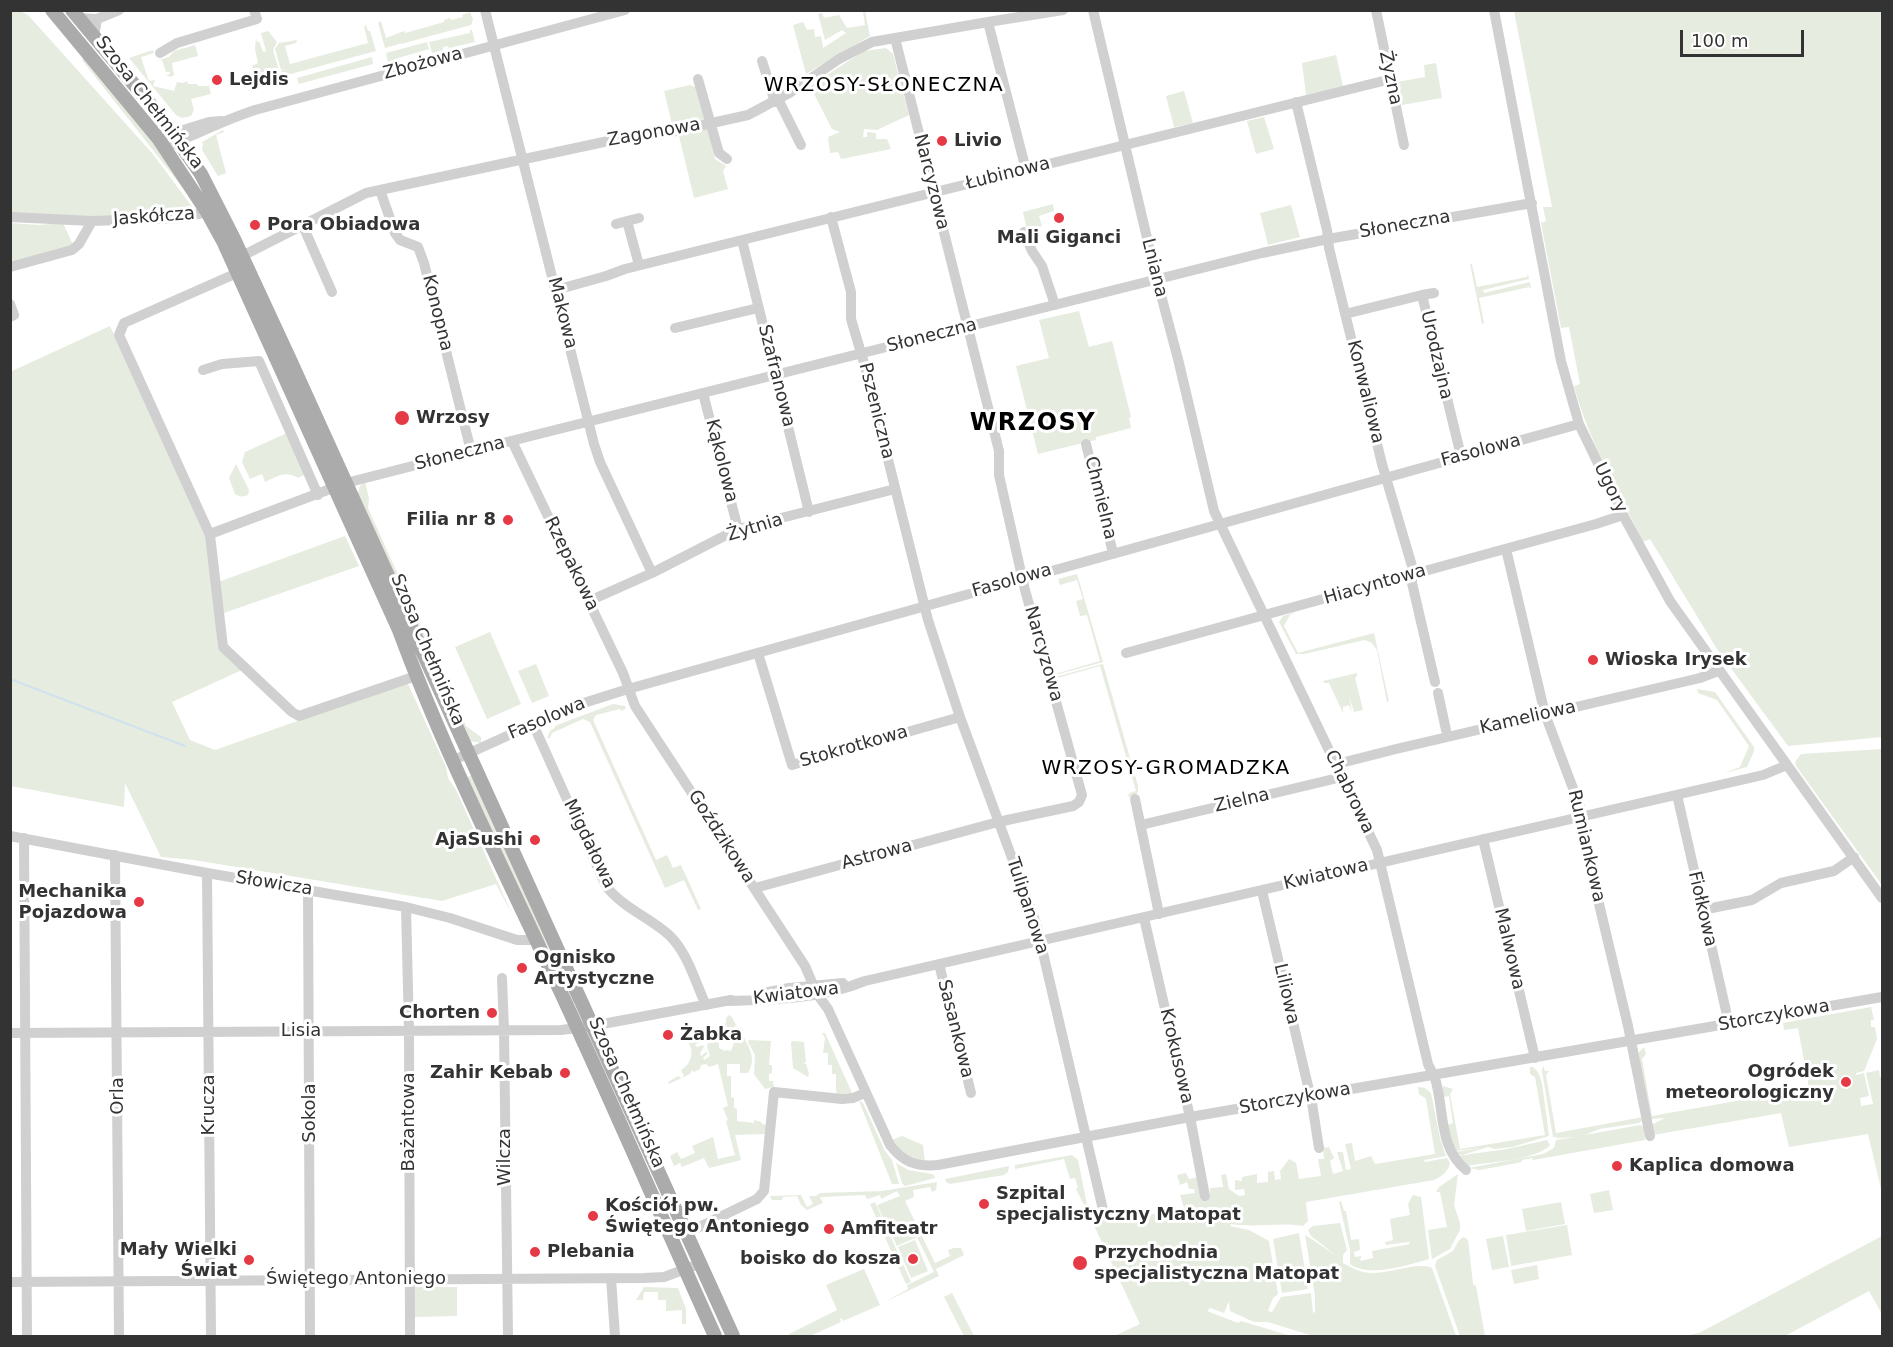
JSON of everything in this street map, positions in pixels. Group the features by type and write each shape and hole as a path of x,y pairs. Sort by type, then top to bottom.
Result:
{"main road":[{"name":"Szosa Chełmińska","path":"52,10 161,142 207,212 341,486 468,754 733,1336"},
{"name":"Szosa Chełmińska","path":"75,14 176,137 219,206 341,486 416,676 715,1336"}],"street":[{"path":"75,14 97,19 119,10"},
{"name":"Makowa","path":"485,10 597,454 652,573"},
{"name":"Zbożowa","path":"176,137 205,131 222,121 288,100 624,10"},
{"name":"Zagonowa","path":"242,256 366,193 641,134 676,131 748,115 776,100 839,59 872,42 1063,10"},
{"name":"Lniana","path":"1093,10 1157,280 1219,524"},
{"name":"Żyzna","path":"1376,10 1404,145"},
{"name":"Ugory","path":"1494,10 1561,361 1579,424 1623,515 1670,601 1882,898"},
{"path":"160,53 177,43 255,15"},
{"path":"94,37 97,19"},
{"path":"988,21 1026,170"},
{"name":"Narcyzowa","path":"895,38 999,451 999,475 1023,578 1082,795 1081,801 1075,805 998,822"},
{"path":"762,61 776,100 801,145"},
{"path":"698,79 719,153 727,159"},
{"name":"Łubinowa","path":"556,290 639,265 1391,80"},
{"name":"Konwaliowa","path":"1296,102 1386,478 1412,566 1435,682"},
{"name":"Zbożowa","path":"161,142 209,122 222,121"},
{"path":"193,162 193,143 205,131"},
{"name":"Konopna","path":"380,190 395,233 400,240 418,248 424,263 471,451"},
{"name":"Słoneczna","path":"210,534 341,486 471,451 1328,239 1532,203"},
{"name":"Jaskółcza","path":"10,267 72,250 79,244 92,221 178,218 207,212"},
{"path":"10,217 92,221"},
{"name":"Pszeniczna","path":"831,217 850,292 851,319 924,606"},
{"path":"639,218 621,222 639,265"},
{"path":"303,226 332,292"},
{"path":"1024,232 1032,251 1042,266 1055,305"},
{"name":"Szafranowa","path":"742,240 809,512"},
{"path":"237,273 124,323 120,330 122,341 210,534 223,646 294,714 303,716 416,676"},
{"path":"1422,296 1434,293"},
{"name":"Urodzajna","path":"1346,314 1422,296 1461,456"},
{"path":"10,304 14,315 10,317"},
{"path":"675,328 758,308"},
{"path":"203,370 222,364 260,361 318,495"},
{"name":"Kąkolowa","path":"703,393 738,529"},
{"name":"Fasolowa","path":"454,760 571,707 628,689 1579,424"},
{"name":"Rzepakowa","path":"512,441 623,673 628,689"},
{"name":"Chmielna","path":"1086,444 1113,553"},
{"name":"Żytnia","path":"588,601 652,573 738,529 896,489"},
{"name":"Hiacyntowa","path":"1126,653 1623,515"},
{"name":"Chabrowa","path":"1219,524 1377,850 1428,1064 1437,1086 1448,1145 1455,1160 1466,1170"},
{"name":"Rumiankowa","path":"1506,549 1545,714 1580,807 1581,828 1631,1041 1650,1136"},
{"name":"Tulipanowa","path":"924,606 960,717 1036,923 1104,1214"},
{"name":"Stokrotkowa","path":"758,653 792,765 960,717"},
{"name":"Kameliowa","path":"1336,764 1700,678 1718,671"},
{"name":"Goździkowa","path":"628,689 635,706 805,966 815,990"},
{"path":"1438,693 1446,730"},
{"name":"Migdałowa","path":"533,724 606,886 621,902 663,930 675,941 684,955 706,1005"},
{"name":"Kwiatowa","path":"592,1026 726,1001 865,981 1580,818 1763,775 1787,765"},
{"name":"Zielna","path":"1141,825 1342,777"},
{"name":"Fiołkowa","path":"1677,795 1729,1023"},
{"path":"1135,799 1159,914"},
{"name":"Astrowa","path":"755,888 998,822"},
{"name":"Słowicza","path":"10,836 406,907 450,918 517,940 535,940"},
{"path":"24,838 27,1336"},
{"name":"Malwowa","path":"1483,839 1535,1058"},
{"name":"Orla","path":"115,855 119,1336"},
{"path":"1702,910 1752,900 1781,883 1834,871 1854,857"},
{"name":"Krucza","path":"207,873 211,1336"},
{"name":"Sokola","path":"308,889 310,1336"},
{"name":"Liliowa","path":"1262,891 1310,1097 1319,1148"},
{"name":"Bażantowa","path":"406,907 409,1031 410,1336"},
{"name":"Krokusowa","path":"1144,918 1190,1117 1205,1196"},
{"name":"Sasankowa","path":"939,964 971,1093"},
{"name":"Wilcza","path":"502,978 508,1336"},
{"name":"Storczykowa","path":"815,990 828,1009 890,1145 902,1159 920,1166 1882,997"},
{"name":"Lisia","path":"10,1033 504,1030 592,1026"},
{"path":"685,1234 757,1199 764,1191 774,1092 829,1093 847,1099 865,1093"},
{"name":"Świętego Antoniego","path":"10,1282 664,1277 699,1264"},
{"path":"611,1278 615,1336"}],"shaded area":[{"path":"10,11 20,11 28,15 152,153 196,212 104,217 11,213"},
{"path":"863,11 865,11 870,36 806,74 793,25 803,22 807,30 814,29 815,37 821,36 823,48 846,33 842,30 825,40 818,14 822,13 824,18 839,15 847,28 865,25"},
{"path":"1514,11 1882,11 1882,737 1788,746 1717,649 1650,539 1643,542 1614,485 1588,427 1574,386 1580,384 1569,327 1561,328 1541,223 1546,221 1543,207 1552,207"},
{"path":"470,12 473,19 471,25 385,48 378,23 381,21 386,38 404,31 405,33 444,22 450,18 451,20 463,17 462,15"},
{"path":"366,25 376,51 283,76 281,71 285,69 281,70 275,49 279,43 297,40 296,43 285,46 290,64 368,43 364,26"},
{"path":"472,30 475,42 449,48 448,46 443,47 443,50 432,53 429,42 470,33"},
{"path":"268,31 277,42 273,50 280,74 274,73 275,77 253,82 252,66 258,63 255,49 256,38 263,52 266,51 261,33"},
{"path":"427,42 429,49 398,58 398,66 388,62 386,53"},
{"path":"195,45 198,56 172,63 174,75 171,77 166,75 170,72 166,72 162,60 156,61 169,57 174,51"},
{"path":"886,48 893,54 909,115 877,130 864,129 863,137 867,137 867,132 876,133 876,139 887,139 891,149 841,159 838,152 830,153 828,137 840,132 832,129 810,86 864,51"},
{"path":"153,50 154,53 141,57 148,79 155,80 153,86 174,91 177,82 187,81 188,84 209,86 211,94 191,99 194,110 191,116 182,118 176,115 129,58"},
{"path":"1336,55 1343,86 1306,95 1302,63"},
{"path":"84,57 155,142 197,206 82,60"},
{"path":"372,57 373,64 299,84 297,78"},
{"path":"1436,63 1442,98 1402,105 1397,82 1425,77 1424,65"},
{"path":"690,85 698,88 706,119 672,124 664,91"},
{"path":"1184,91 1193,123 1174,127 1166,96"},
{"path":"1264,117 1274,149 1256,154 1247,121"},
{"path":"705,128 709,130 715,159 726,166 723,171 728,189 694,198 679,136 670,137 670,135"},
{"path":"223,130 224,132 216,135 226,173 218,176 202,150 202,142"},
{"path":"1053,204 1054,211 1039,216 1042,226 1027,230 1023,212"},
{"path":"1291,205 1300,237 1268,245 1260,213"},
{"path":"11,223 38,225 63,223 73,245 11,263"},
{"path":"1470,264 1472,264 1477,287 1527,277 1528,274 1529,279 1483,290 1484,293 1530,282 1531,289 1529,287 1479,298 1484,323 1482,324"},
{"path":"1079,311 1089,347 1112,341 1131,417 1129,418 1131,428 1096,437 1096,440 1038,454 1016,366 1049,358 1039,320"},
{"path":"110,326 207,538 218,648 242,670 172,702 190,740 215,750 408,684 446,767 448,778 456,790 513,916 496,884 442,901 194,860 161,857 125,783 124,807 11,786 10,372"},
{"path":"287,433 304,475 298,478 289,474 282,475 265,482 262,474 250,479 242,462 245,452"},
{"path":"236,464 249,490 246,496 235,494 229,478"},
{"path":"365,482 369,498 368,508 466,726 481,737 481,743 470,741 358,493 360,486"},
{"path":"345,536 359,566 221,614 218,582"},
{"path":"1077,574 1103,662 1055,675 1054,670 1055,674 1100,661 1087,615 1080,616 1076,601 1083,599 1077,580 1060,585 1058,579"},
{"path":"1296,612 1290,615 1284,626 1298,653 1374,633 1389,701 1387,702 1377,650 1372,643 1365,640 1296,654 1279,622 1283,616"},
{"path":"490,632 521,704 487,719 455,647"},
{"path":"536,664 549,696 532,703 518,671"},
{"path":"1103,664 1138,786 1138,792 1134,796 1127,797 1136,791 1100,666 1057,678 1057,682 1055,677"},
{"path":"1357,673 1355,678 1363,710 1354,712 1349,696 1352,712 1349,705 1343,707 1343,713 1329,683 1323,681"},
{"path":"1697,689 1715,692 1754,747 1747,767 1724,773 1740,767 1749,746 1717,700 1698,693"},
{"path":"613,704 626,708 622,711 620,709 596,715 593,720 656,860 667,855 673,868 681,865 701,909 698,910 684,880 665,888 590,722 583,719 552,733 550,738 547,738 552,727 551,731 557,725"},
{"path":"1882,749 1882,885 1795,762 1801,754"},
{"path":"473,775 576,1002 573,1003 550,951 526,908 467,777"},
{"path":"1871,1007 1874,1020 1871,1020 1871,1027 1875,1027 1877,1039 1864,1071 1856,1075 1864,1073 1869,1096 1860,1098 1861,1106 1873,1104 1866,1073 1879,1070 1880,1077 1882,1077 1882,1193 1868,1134 1789,1147 1781,1113 1653,1135 1651,1125 1665,1118 1651,1119 1638,1053 1644,1047 1646,1054 1642,1059 1652,1116 1809,1088 1798,1028 1784,1030 1783,1023"},
{"path":"729,1015 736,1025 732,1029 726,1026 723,1031 721,1028 719,1032 716,1030 712,1037 702,1036 701,1040 697,1039 700,1042 695,1045 697,1047 703,1045 701,1056 708,1053 703,1058 704,1060 710,1056 707,1046 709,1041 728,1034 730,1036 719,1040 719,1048 731,1051 736,1037 735,1028 739,1029 748,1045 752,1061 748,1073 740,1073 740,1064 727,1064 727,1076 731,1076 731,1097 734,1098 734,1108 737,1109 737,1121 761,1122 767,1125 766,1134 735,1135 741,1160 709,1168 704,1158 682,1167 680,1163 674,1166 670,1156 677,1152 681,1159 695,1153 692,1146 713,1137 718,1159 735,1155 726,1121 728,1120 723,1108 728,1106 718,1064 709,1067 706,1064 701,1065 700,1069 694,1072 692,1070 690,1074 669,1084 668,1082 678,1076 681,1078 684,1076 681,1070 690,1061 692,1053 687,1041 726,1023"},
{"path":"822,1033 825,1033 853,1095 850,1097 849,1093 844,1093 845,1097 838,1097 836,1074 832,1074 832,1065 828,1065 828,1053 823,1053 825,1038"},
{"path":"749,1040 771,1041 769,1065 772,1065 772,1073 769,1074 769,1081 773,1081 774,1087 765,1089 754,1074 755,1055"},
{"path":"791,1042 804,1042 806,1062 803,1063 806,1064 808,1077 793,1068"},
{"path":"1543,1066 1545,1071 1549,1071 1546,1075 1556,1133 1643,1117 1639,1123 1599,1129 1585,1135 1640,1125 1644,1127 1645,1140 1533,1160 1532,1158 1480,1170 1469,1168 1543,1154 1554,1148 1556,1140 1575,1137 1553,1137"},
{"path":"1530,1067 1538,1072 1542,1083 1549,1136 1512,1147 1495,1149 1488,1147 1462,1155 1456,1154 1455,1152 1481,1148 1453,1151 1448,1125 1453,1123 1449,1096 1443,1097 1443,1086 1453,1089 1450,1094 1460,1149 1545,1135 1535,1077 1530,1074"},
{"path":"1418,1087 1425,1088 1431,1093 1446,1156 1424,1160 1425,1162 1447,1158 1450,1163 1442,1175 1434,1180 1306,1202 1308,1221 1303,1226 1231,1224 1230,1226 1249,1230 1269,1241 1278,1294 1273,1298 1268,1311 1272,1312 1281,1297 1311,1293 1313,1313 1315,1312 1315,1296 1305,1235 1337,1256 1311,1236 1308,1230 1313,1226 1340,1223 1347,1250 1343,1255 1343,1263 1353,1268 1370,1273 1420,1266 1432,1268 1456,1336 1313,1336 1268,1322 1254,1322 1230,1311 1229,1301 1224,1313 1210,1308 1207,1311 1238,1323 1241,1321 1291,1336 1114,1336 1140,1324 1092,1221 1162,1213 1165,1221 1170,1212 1184,1208 1180,1195 1195,1193 1194,1189 1189,1189 1187,1182 1180,1185 1177,1175 1186,1173 1189,1179 1199,1177 1202,1197 1210,1196 1210,1188 1223,1187 1221,1175 1226,1174 1229,1189 1239,1196 1245,1195 1244,1189 1235,1190 1235,1180 1242,1181 1242,1177 1257,1174 1257,1183 1268,1182 1268,1172 1274,1171 1275,1180 1281,1179 1280,1171 1289,1159 1296,1163 1299,1179 1321,1176 1318,1159 1324,1159 1323,1148 1329,1147 1334,1158 1330,1161 1333,1174 1343,1171 1337,1152 1343,1152 1346,1170 1351,1169 1345,1144 1352,1143 1355,1161 1371,1156 1375,1164 1435,1154 1426,1099 1419,1094"},
{"path":"859,1101 863,1103 885,1151 892,1160 899,1184 892,1184"},
{"path":"902,1136 923,1145 925,1162 905,1155 892,1140"},
{"path":"1547,1140 1550,1145 1544,1150 1512,1160 1467,1166 1457,1156 1507,1149"},
{"path":"1072,1155 1078,1160 1089,1215 1076,1189 1078,1188 1075,1178 1070,1179 1064,1159 1015,1169 1015,1165"},
{"path":"896,1163 908,1170 932,1174 935,1178 905,1186"},
{"path":"1009,1166 1008,1172 1004,1175 950,1184 945,1179"},
{"path":"1458,1174 1454,1205 1460,1230 1450,1249 1432,1259 1428,1230 1447,1227 1440,1192 1436,1192 1439,1187"},
{"path":"937,1182 936,1190 932,1192 930,1187 913,1190 914,1197 905,1201 935,1263 950,1256 948,1250 954,1248 961,1248 964,1255 936,1269 939,1276 885,1302 908,1289 907,1285 934,1272 917,1237 897,1246 877,1205 900,1196 897,1191 881,1199 880,1195 867,1199 865,1195 820,1197 823,1203 807,1210 801,1205 797,1196 772,1200 770,1196 801,1195 807,1207 813,1204 809,1196 816,1196 820,1193 882,1191"},
{"path":"1609,1190 1613,1210 1594,1213 1590,1194"},
{"path":"1413,1195 1421,1197 1429,1259 1378,1270 1367,1270 1350,1264 1350,1250 1339,1202 1341,1201 1346,1211 1351,1240 1359,1239 1360,1250 1354,1252 1355,1257 1361,1256 1360,1261 1373,1258 1372,1251 1410,1244 1409,1242 1386,1245 1385,1242 1393,1240 1390,1219 1410,1215 1408,1204"},
{"path":"875,1202 911,1282 906,1284 870,1204"},
{"path":"1561,1202 1565,1224 1526,1231 1522,1209"},
{"path":"1567,1225 1572,1255 1511,1266 1506,1235"},
{"path":"1299,1233 1308,1289 1282,1293 1273,1239"},
{"path":"1503,1236 1509,1267 1492,1270 1486,1239"},
{"path":"1882,1236 1882,1314 1869,1291 1785,1336 1684,1336 1699,1333"},
{"path":"1464,1237 1468,1240 1473,1284 1476,1286 1485,1336 1460,1336 1435,1266 1437,1260 1453,1251 1459,1240"},
{"name":"boisko do kosza","path":"915,1240 928,1271 911,1278 898,1247"},
{"path":"1537,1265 1539,1279 1514,1284 1511,1270"},
{"path":"864,1269 880,1305 843,1321 842,1318 841,1322 810,1336 788,1336 837,1310 826,1285"},
{"path":"414,1287 457,1287 457,1316 414,1317"},
{"path":"644,1287 678,1288 686,1309 686,1324 682,1324 682,1310 666,1311 666,1300 658,1300 658,1292 644,1292 643,1300 636,1300"},
{"path":"952,1293 974,1336 964,1336 944,1297"}],"waterway":[{"path":"10,679 185,746"}],"place":[{"name":"Lejdis","path":"217,80"},
{"name":"Livio","path":"942,141"},
{"name":"Mali Giganci","path":"1059,218"},
{"name":"Pora Obiadowa","path":"255,225"},
{"name":"Wrzosy","path":"402,418"},
{"name":"Filia nr 8","path":"508,520"},
{"name":"Wioska Irysek","path":"1593,660"},
{"name":"AjaSushi","path":"535,840"},
{"name":"Mechanika Pojazdowa","path":"139,902"},
{"name":"Ognisko Artystyczne","path":"522,968"},
{"name":"Chorten","path":"492,1013"},
{"name":"Żabka","path":"668,1035"},
{"name":"Zahir Kebab","path":"565,1073"},
{"name":"Ogródek meteorologiczny","path":"1846,1082"},
{"name":"Kaplica domowa","path":"1617,1166"},
{"name":"Szpital specjalistyczny Matopat","path":"984,1204"},
{"name":"Kościół pw. Świętego Antoniego","path":"593,1216"},
{"name":"Amfiteatr","path":"829,1229"},
{"name":"Plebania","path":"535,1252"},
{"name":"boisko do kosza","path":"913,1259"},
{"name":"Mały Wielki Świat","path":"249,1260"},
{"name":"Przychodnia specjalistyczna Matopat","path":"1080,1263"}],"district":[{"name":"WRZOSY-SŁONECZNA","path":"884,86"},
{"name":"WRZOSY","path":"1033,424"},
{"name":"WRZOSY-GROMADZKA","path":"1166,769"}]}
